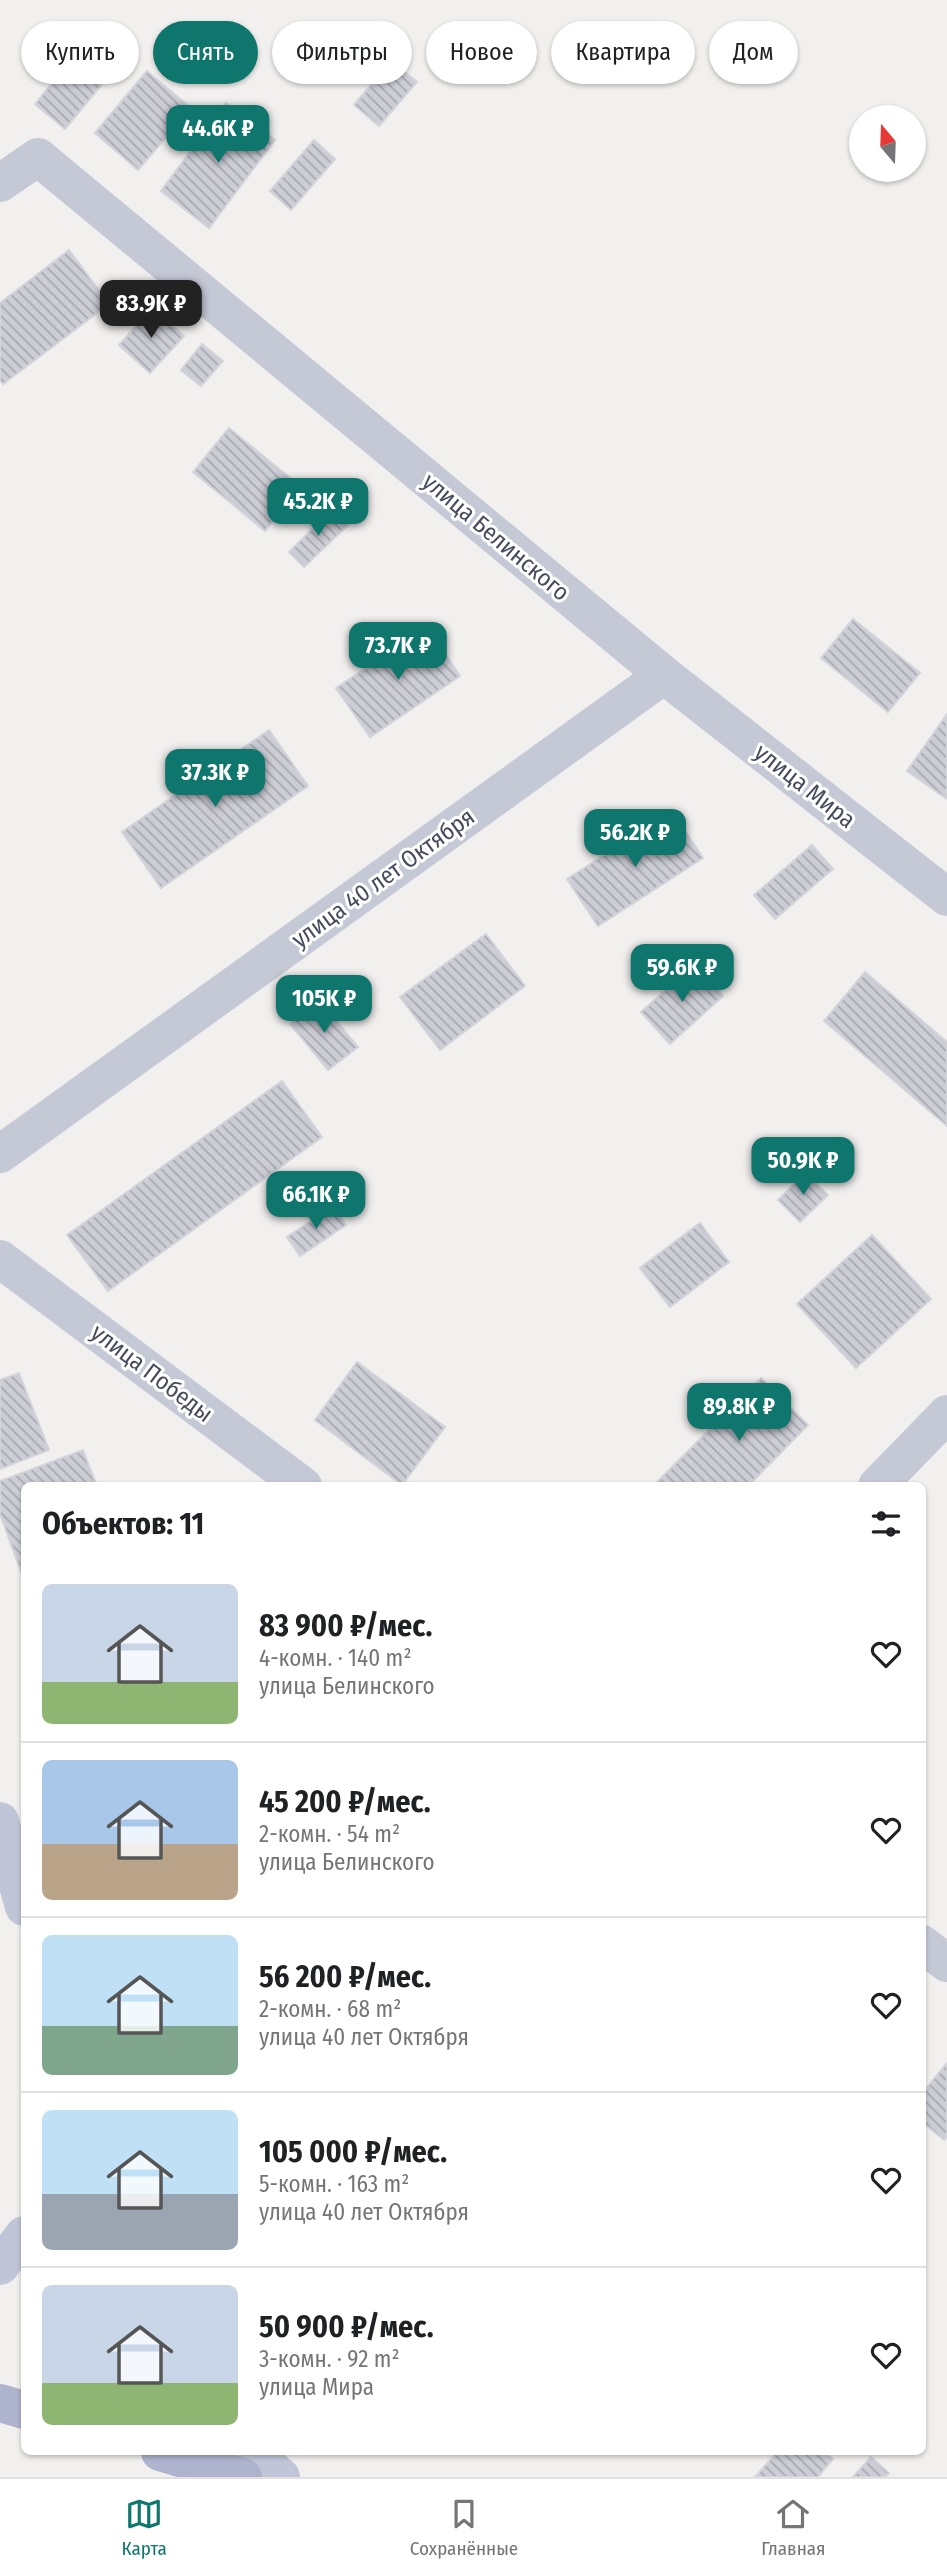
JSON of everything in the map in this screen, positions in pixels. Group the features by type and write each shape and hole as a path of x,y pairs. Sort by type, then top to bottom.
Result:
{"main road":[{"path":"0,1821 21,1896"},
{"path":"0,2266 21,2239"},
{"path":"0,2403 21,2409"},
{"path":"170,2455 243,2477"},
{"path":"256,2455 281,2477"}],"street":[{"name":"улица Белинского","path":"0,183 38,157 664,675"},
{"name":"улица Мира","path":"664,675 947,897"},
{"name":"улица 40 лет Октября","path":"0,1154 664,675"},
{"name":"улица Победы","path":"0,1259 298,1482"},
{"path":"881,1482 947,1414"},
{"path":"926,1947 947,1963"}],"building":[{"path":"147,71 153,76 153,84 162,84 191,108 138,170 95,133 136,84 139,84"},
{"path":"412,78 417,82 379,126 354,105 372,84 412,84"},
{"path":"51,84 102,84 65,129 35,104"},
{"path":"226,103 275,140 209,228 161,191"},
{"path":"314,140 335,159 291,210 270,191"},
{"path":"69,250 109,304 3,384 0,380 0,303"},
{"path":"152,308 184,336 150,373 119,345"},
{"path":"202,344 223,361 201,386 181,370"},
{"path":"229,428 301,487 265,531 193,472"},
{"path":"332,509 348,525 304,567 289,552"},
{"path":"853,619 920,673 888,712 821,658"},
{"path":"427,627 460,676 370,737 336,688"},
{"path":"947,714 947,799 907,771"},
{"path":"269,730 308,786 161,888 122,832"},
{"path":"672,811 703,858 598,926 567,879"},
{"path":"812,845 833,869 775,919 754,895"},
{"path":"486,934 525,986 440,1050 400,997"},
{"path":"695,964 723,996 670,1044 641,1012"},
{"path":"865,972 947,1042 947,1126 824,1021"},
{"path":"319,1000 358,1047 328,1070 290,1024"},
{"path":"282,1081 322,1137 108,1291 67,1235"},
{"path":"805,1173 828,1195 800,1222 778,1200"},
{"path":"333,1206 346,1225 300,1256 287,1237"},
{"path":"700,1223 729,1262 670,1307 640,1268"},
{"path":"872,1235 931,1299 856,1368 797,1304"},
{"path":"357,1362 445,1427 404,1482 398,1482 315,1420"},
{"path":"19,1373 49,1450 0,1469 0,1380"},
{"path":"761,1378 808,1425 752,1482 657,1482"},
{"path":"83,1450 95,1482 21,1482 21,1572 0,1514 0,1481"},
{"path":"947,2063 947,2137 944,2140 926,2125 926,2088"},
{"path":"774,2455 828,2455 833,2459 818,2477 755,2477"},
{"path":"871,2457 889,2473 885,2477 853,2477"}]}
